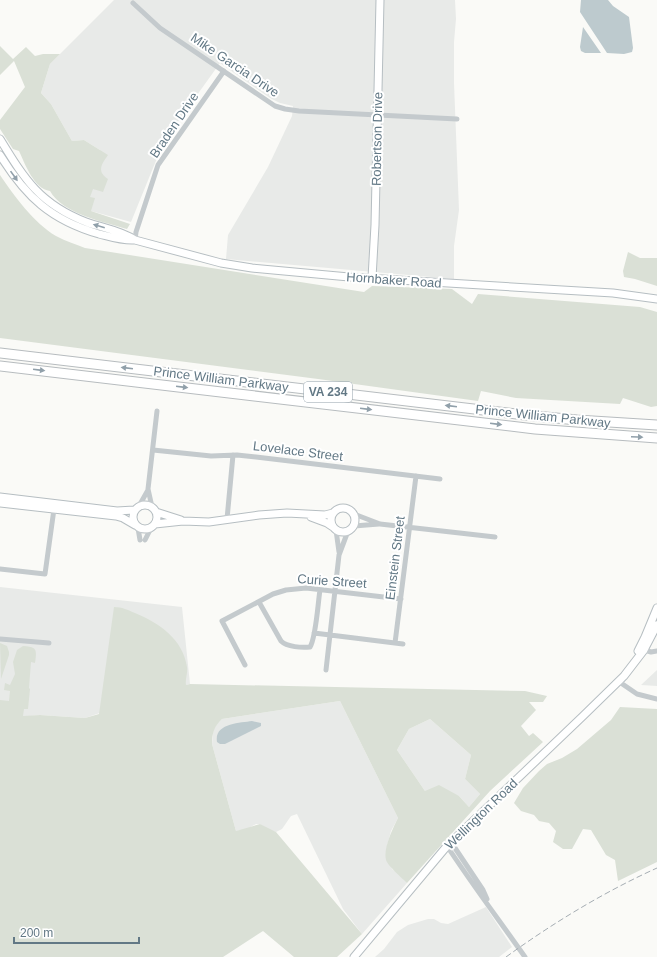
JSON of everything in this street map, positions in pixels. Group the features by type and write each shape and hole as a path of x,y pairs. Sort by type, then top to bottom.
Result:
{"highway":[{"name":"Prince William Parkway","path":"0,353 525,415 657,426"},
{"name":"Prince William Parkway","path":"0,366 535,428 657,438"}],"main road":[{"name":"Robertson Drive","path":"372,278 375,225 376,116 380,0"},
{"name":"Hornbaker Road","path":"0,139 16,167 28,182 48,201 75,218 126,234 135,240 234,266 349,278 372,278 589,291 630,294 657,299"},
{"name":"Hornbaker Road","path":"0,155 24,190 53,215 75,226 97,233 125,241 135,240"},
{"path":"0,498 117,511 137,508 144,505 183,521"},
{"path":"0,503 116,516 146,530 153,526 183,521 209,522 280,513 325,515 333,513"},
{"path":"304,514 327,523 335,529 344,532 348,531 354,526 355,518 352,511 344,507 336,509 331,520 335,529"},
{"path":"136,526 132,518 137,508"},
{"path":"153,526 157,518 154,509"},
{"name":"Wellington Road","path":"642,649 657,608"},
{"name":"Wellington Road","path":"354,957 449,844 618,682 657,625"}],"street":[{"name":"Mike Garcia Drive","path":"134,2 160,28 264,100 275,106 285,109 376,116 458,119"},
{"name":"Braden Drive","path":"135,240 136,232 158,166 224,71"},
{"path":"137,508 148,489 157,411"},
{"name":"Lovelace Street","path":"153,450 211,456 234,455 440,479"},
{"path":"227,520 234,455"},
{"name":"Einstein Street","path":"396,643 416,476"},
{"path":"148,489 154,509"},
{"path":"0,569 45,574 54,509"},
{"path":"354,514 380,524"},
{"path":"354,526 380,524 495,537"},
{"path":"136,526 143,540 153,526"},
{"path":"335,529 339,555"},
{"path":"326,670 339,555 348,531"},
{"name":"Curie Street","path":"245,665 222,621 286,590 306,588 401,599"},
{"path":"259,602 275,634 284,644 310,647 314,633 320,590"},
{"path":"314,633 403,644"},
{"path":"0,639 48,643"},
{"path":"642,649 651,652 657,651"},
{"path":"618,682 637,694 657,699"},
{"path":"449,844 483,890 488,902 525,957"}],"shaded area":[{"path":"114,0 455,0 456,19 454,42 454,83 459,210 454,246 454,279 226,259 228,235 268,167 292,116 293,106 280,103 270,98 220,63 164,141 131,222 80,208 100,150 84,140 72,141 51,104 41,93 50,64"},
{"path":"581,0 608,0 613,6 629,17 633,48 632,52 624,54 607,53 580,12"},
{"path":"583,27 601,53 585,53 581,51 580,47"},
{"path":"0,46 13,59 26,47 35,56 43,54 60,54 50,64 41,93 51,104 72,141 84,140 108,155 102,164 101,170 104,176 108,179 103,192 93,189 90,197 95,198 91,211 130,224 127,229 85,216 64,206 50,191 39,186 35,181 27,169 19,151 13,149 0,129 0,120 25,87 14,61 0,75"},
{"path":"0,175 32,217 48,231 56,236 85,248 364,292 372,286 452,289 472,304 478,294 640,307 657,312 657,406 651,407 623,398 620,404 516,398 481,391 478,401 0,338"},
{"path":"628,252 640,258 657,258 657,286 624,277 623,271"},
{"path":"0,587 182,607 190,684 85,718 40,715 9,718 0,717"},
{"path":"114,607 127,610 144,617 161,627 175,640 185,657 187,669 186,685 525,691 547,696 543,702 529,702 536,710 521,726 529,736 533,733 543,742 490,791 407,883 387,863 385,855 387,844 398,818 340,701 222,719 217,724 212,737 212,744 236,831 260,824 276,832 362,934 337,957 294,957 263,931 223,957 0,957 0,700 9,701 10,691 4,690 5,683 10,685 15,674 13,662 17,650 23,646 31,647 36,652 35,663 31,662 28,709 24,709 23,716 40,715 85,718 99,714","holes":["430,719 471,755 465,779 480,794 469,807 459,796 439,785 425,791 397,750 409,729"]},
{"path":"0,643 7,646 9,652 1,679"},
{"path":"657,670 657,686 641,685"},
{"path":"340,701 398,818 391,831 387,846 392,869 407,883 362,934 343,909 297,814 291,816 282,829 276,832 269,830 260,824 256,824 245,830 236,831 212,744 214,729 217,723 222,719"},
{"path":"620,707 657,709 657,862 618,881 615,860 606,855 591,830 583,829 572,849 563,849 553,842 556,831 549,823 539,821 534,815 521,811 514,803 523,788 539,771 547,764 562,758 577,749 611,720"},
{"path":"430,719 471,755 465,779 480,794 469,807 459,796 425,791 397,750 409,729"},
{"path":"252,721 261,723 261,726 225,744 220,744 217,742 217,736 220,731 229,725"},
{"path":"486,907 512,947 499,957 375,957 384,949 397,932 408,925 428,919 434,919 441,923 448,924"}],"railway":[{"path":"506,957 579,909 637,877 657,868"}]}
